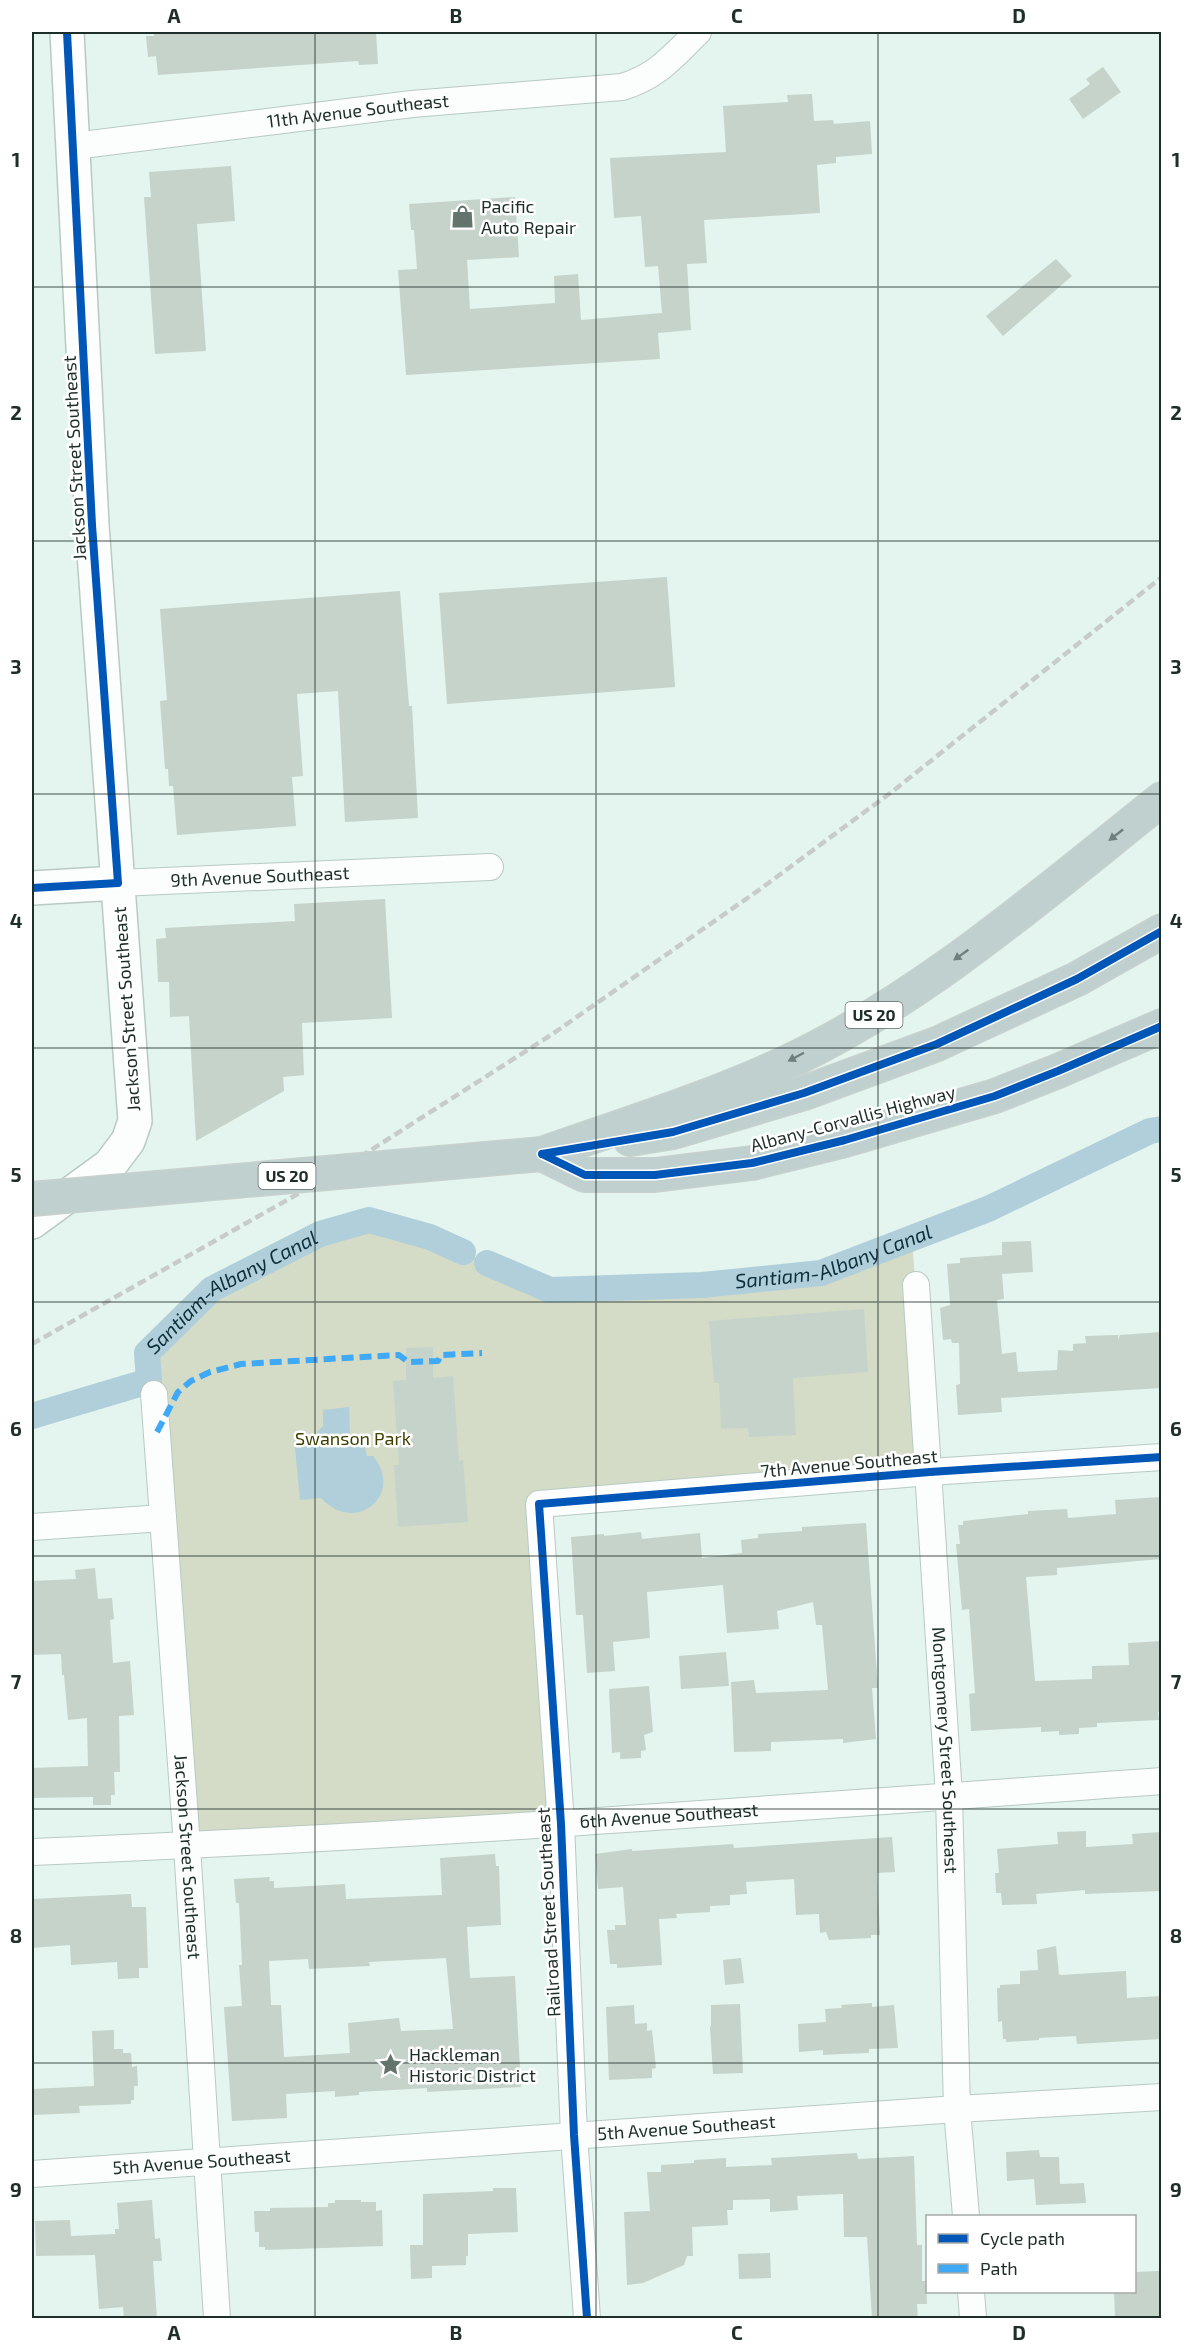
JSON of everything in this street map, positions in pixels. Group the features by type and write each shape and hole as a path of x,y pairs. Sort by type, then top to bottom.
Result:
{"highway":[{"name":"US 20","path":"32,1199 542,1154 702,1097 789,1062 885,1009 994,932 1161,799"},
{"path":"542,1154 674,1132 804,1093 937,1044 1077,979 1161,931"},
{"name":"Albany-Corvallis Highway","path":"542,1154 585,1175 655,1175 752,1163 845,1140 995,1096 1161,1026"}],"street":[{"name":"Jackson Street Southeast","path":"32,1221 110,1165 128,1141 135,1121 92,525 67,32"},
{"name":"11th Avenue Southeast","path":"74,146 412,104 622,87 643,80 663,67 698,32"},
{"name":"9th Avenue Southeast","path":"32,888 490,867"},
{"name":"Montgomery Street Southeast","path":"916,1285 930,1472 949,1796 957,2109 966,2215"},
{"name":"Jackson Street Southeast","path":"154,1394 187,1846 217,2319"},
{"name":"7th Avenue Southeast","path":"539,1504 930,1472 1161,1457"},
{"name":"Railroad Street Southeast","path":"539,1504 561,1824 574,2135 586,2319"},
{"path":"32,1527 164,1518"},
{"name":"6th Avenue Southeast","path":"32,1852 187,1846 561,1824 1161,1781"},
{"name":"5th Avenue Southeast","path":"32,2174 574,2135 1161,2097"},
{"path":"971,2293 974,2319"}],"green space":[{"name":"Swanson Park","path":"369,1220 430,1237 550,1290 702,1285 821,1273 912,1240 930,1472 539,1504 561,1824 187,1846 147,1353 212,1289 320,1234"}],"water":[{"path":"349,1407 350,1434 347,1433 347,1436 358,1438 359,1434 366,1436 364,1444 367,1456 373,1456 381,1470 383,1484 380,1496 372,1506 348,1513 335,1509 321,1498 300,1500 294,1438 316,1438 317,1432 323,1426 323,1410"}],"building":[{"path":"154,32 376,32 378,64 359,65 358,61 158,75 156,56 148,57 146,36 154,36"},
{"path":"1103,67 1121,92 1083,119 1069,99 1090,84 1086,79"},
{"path":"812,94 814,121 833,120 834,124 870,121 872,154 836,157 836,163 817,165 820,213 704,220 707,263 687,264 691,330 658,333 660,359 406,375 398,270 417,269 409,204 515,197 519,257 467,260 470,309 555,303 554,276 578,274 581,320 662,313 658,266 645,267 641,216 614,218 610,158 726,152 723,106 788,102 787,95"},
{"path":"231,166 235,221 197,224 206,351 155,354 144,197 151,197 149,172"},
{"path":"1056,259 1072,276 1003,336 986,316"},
{"path":"667,577 675,687 447,704 439,593"},
{"path":"400,591 409,706 412,706 418,818 345,822 338,691 297,694 303,776 292,777 296,826 177,835 173,786 169,786 168,769 165,769 160,701 167,700 160,609"},
{"path":"385,899 392,1018 302,1023 304,1075 283,1077 284,1091 196,1141 189,1016 170,1017 169,982 158,982 156,939 166,938 165,928 295,921 294,904"},
{"path":"1031,1241 1033,1272 1002,1274 1004,1299 997,1300 1002,1354 1016,1352 1018,1372 1057,1370 1058,1350 1073,1351 1073,1344 1086,1343 1085,1336 1118,1335 1118,1340 1120,1335 1161,1332 1161,1388 1001,1398 1002,1412 958,1415 956,1385 960,1384 959,1343 952,1343 951,1339 943,1340 940,1308 950,1305 947,1264 960,1263 960,1258 1002,1255 1002,1242"},
{"path":"864,1309 868,1372 793,1378 796,1435 749,1437 748,1428 721,1429 719,1383 714,1383 709,1321"},
{"path":"433,1347 433,1378 453,1376 459,1461 463,1460 468,1522 398,1527 394,1465 399,1465 393,1381 406,1380 406,1348"},
{"path":"1161,1497 1161,1559 1057,1568 1057,1575 1026,1577 1035,1681 1092,1679 1092,1666 1129,1665 1128,1643 1161,1641 1159,1720 1097,1723 1097,1727 1079,1728 1079,1734 1059,1735 1059,1731 1041,1732 1041,1727 971,1731 969,1694 975,1693 969,1609 962,1610 956,1544 960,1544 958,1525 963,1525 963,1521 1028,1514 1028,1511 1067,1509 1068,1518 1116,1514 1115,1500"},
{"path":"866,1523 878,1688 872,1688 876,1739 843,1743 843,1739 771,1742 771,1751 734,1752 731,1682 754,1680 756,1693 828,1690 822,1625 816,1625 813,1602 777,1611 779,1629 727,1633 723,1585 647,1592 650,1638 613,1642 615,1671 587,1673 583,1615 576,1615 571,1537 641,1532 642,1539 700,1533 702,1558 742,1553 741,1540 758,1538 758,1534 802,1531 802,1527"},
{"path":"95,1568 98,1599 112,1598 114,1619 110,1620 113,1663 130,1661 134,1715 119,1716 120,1772 114,1772 115,1795 111,1795 111,1805 93,1805 93,1797 32,1798 32,1768 88,1766 87,1718 68,1720 61,1654 32,1655 32,1581 76,1579 75,1570"},
{"path":"726,1652 729,1686 681,1689 679,1656"},
{"path":"649,1686 653,1732 644,1735 646,1750 641,1751 641,1758 620,1759 620,1752 612,1753 609,1689"},
{"path":"1086,1831 1086,1847 1133,1844 1132,1834 1161,1832 1161,1891 1085,1894 1085,1890 1036,1894 1037,1904 1002,1905 1001,1893 996,1893 995,1873 999,1873 997,1849 1058,1844 1057,1832"},
{"path":"892,1837 895,1872 877,1873 880,1935 871,1935 871,1938 829,1940 826,1932 820,1933 819,1914 796,1915 794,1879 746,1882 747,1894 730,1895 730,1905 710,1906 710,1912 676,1914 677,1918 659,1919 662,1965 617,1968 617,1964 610,1964 607,1930 615,1930 615,1925 626,1925 623,1887 598,1889 595,1854 632,1849 632,1851 733,1844 734,1848"},
{"path":"495,1854 496,1866 499,1866 501,1925 467,1927 470,1978 515,1976 521,2087 427,2092 427,2088 359,2092 359,2095 335,2097 335,2091 286,2094 287,2118 232,2121 224,2007 242,2006 239,1965 242,1965 239,1903 236,1903 234,1879 270,1877 269,1881 274,1881 274,1888 345,1884 346,1899 442,1895 440,1858","holes":["446,1958 453,2029 401,2031 399,2018 348,2023 350,2053 284,2057 281,2005 271,2005 269,1961 308,1959 309,1969 370,1966 369,1962"]},
{"path":"131,1894 132,1907 146,1907 148,1968 139,1968 139,1978 118,1979 117,1962 71,1965 70,1945 32,1948 32,1899"},
{"path":"1056,1946 1059,1974 1061,1975 1126,1971 1127,1998 1161,1996 1161,2039 1077,2044 1076,2036 1006,2042 1006,2039 1003,2039 1002,2021 998,2022 997,1988 1000,1988 1000,1985 1020,1984 1020,1971 1038,1970 1037,1950"},
{"path":"741,1958 744,1983 725,1985 723,1960"},
{"path":"872,2003 872,2007 894,2005 898,2048 869,2049 869,2053 823,2055 823,2050 799,2052 798,2024 826,2022 825,2009 842,2008 841,2005"},
{"path":"740,2004 743,2073 713,2074 711,2005"},
{"path":"634,2005 635,2024 647,2023 647,2031 652,2030 656,2068 652,2069 652,2078 609,2080 606,2007"},
{"path":"114,2030 114,2049 123,2049 123,2053 131,2053 132,2067 137,2066 138,2086 134,2086 134,2100 131,2100 131,2104 79,2106 80,2113 32,2115 32,2089 94,2086 92,2031"},
{"path":"1039,2150 1040,2157 1059,2157 1060,2184 1084,2183 1086,2203 1036,2205 1034,2179 1007,2181 1006,2152"},
{"path":"857,2153 858,2159 914,2156 917,2245 922,2245 922,2281 926,2281 927,2304 917,2304 918,2319 872,2319 867,2237 844,2237 843,2194 797,2196 798,2210 770,2212 770,2199 733,2200 733,2210 727,2210 728,2225 692,2227 693,2256 687,2256 684,2265 643,2283 627,2285 624,2212 650,2211 647,2172 661,2172 661,2165 726,2158 726,2167 772,2165 771,2158"},
{"path":"493,2188 516,2188 518,2232 468,2234 466,2265 432,2266 432,2278 411,2279 410,2245 423,2245 423,2194 493,2191"},
{"path":"152,2200 155,2239 160,2238 162,2261 153,2261 157,2319 124,2319 123,2307 99,2309 95,2255 36,2256 35,2221 70,2220 71,2236 115,2234 115,2229 119,2229 117,2203"},
{"path":"335,2200 376,2202 376,2211 382,2210 383,2246 265,2250 265,2247 259,2247 259,2232 255,2232 254,2211 270,2211 270,2208 328,2207 328,2203 335,2203"},
{"path":"770,2253 771,2278 739,2279 738,2254"},
{"path":"1161,2271 1160,2319 1115,2319 1114,2293 1136,2293 1136,2272"}],"waterway":[{"name":"Santiam-Albany Canal","path":"487,1263 550,1290 702,1285 821,1273 988,1209 1150,1131 1162,1129"},
{"name":"Santiam-Albany Canal","path":"32,1416 149,1381 147,1353 212,1289 320,1234 369,1220 430,1237 463,1252"}],"railway":[{"path":"32,1344 335,1173 551,1035 759,890 893,791 1162,577"}],"marked path":[{"path":"157,1432 178,1392 191,1381 210,1372 241,1364 399,1355 408,1362 438,1361 441,1355 482,1353"}],"cycle path":[{"path":"32,888 118,883 92,525 67,32"},
{"path":"542,1154 673,1132 804,1093 937,1044 1077,979 1162,931"},
{"path":"542,1154 585,1175 655,1175 752,1163 845,1140 995,1096 1162,1026"},
{"path":"587,2318 574,2135 561,1824 539,1504 930,1472 1162,1457"}],"place":[{"name":"Pacific Auto Repair","path":"463,217"},
{"name":"Hackleman Historic District","path":"391,2065"}]}
